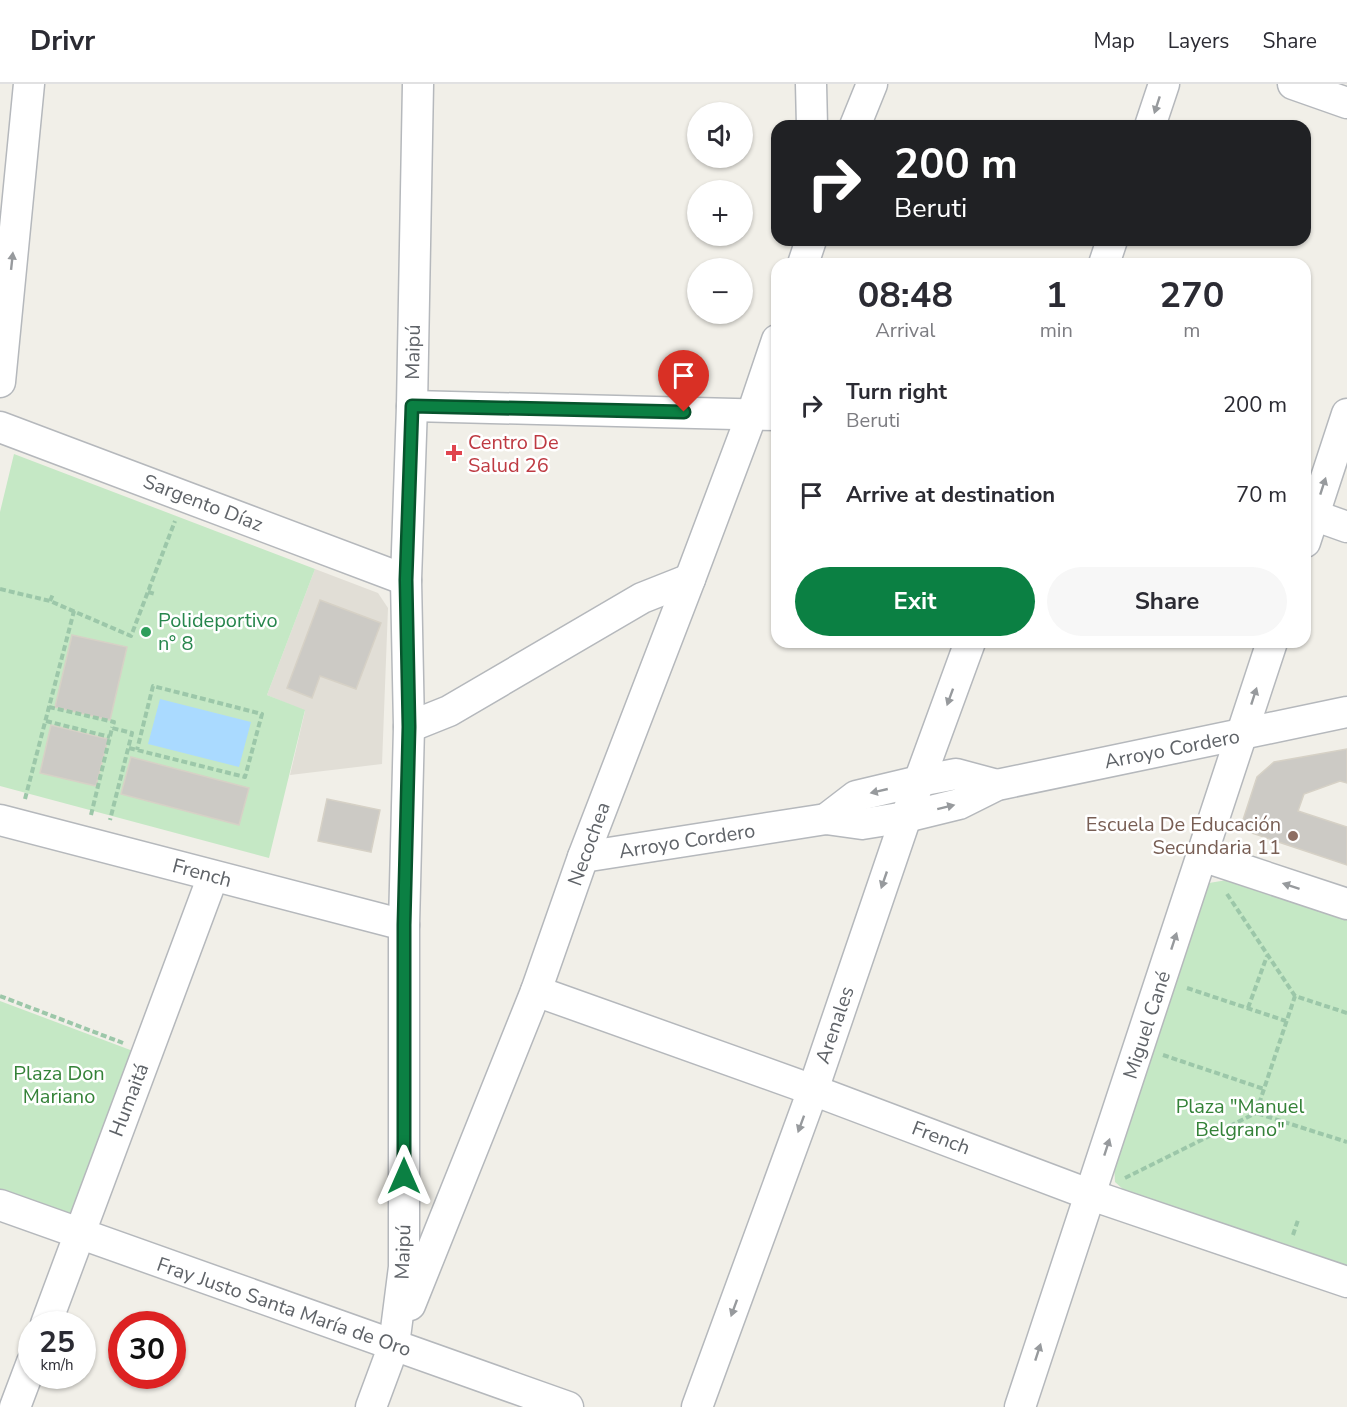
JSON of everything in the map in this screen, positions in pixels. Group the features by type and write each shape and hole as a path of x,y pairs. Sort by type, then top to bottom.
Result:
{"street":[{"path":"0,382 29,84"},
{"name":"Maipú","path":"371,1407 394,1345 404,1267 404,925 409,727 406,580 418,84"},
{"path":"811,84 812,120"},
{"path":"857,120 872,84"},
{"path":"1152,120 1164,84"},
{"path":"1293,84 1347,103"},
{"name":"Necochea","path":"394,1345 536,991 583,857 690,579 765,414 771,377"},
{"path":"412,406 765,414"},
{"path":"1311,515 1347,414"},
{"name":"Sargento Díaz","path":"0,427 406,580"},
{"path":"1311,523 1347,527"},
{"path":"409,727 449,711 642,598 690,579"},
{"name":"Arenales","path":"697,1407 813,1090 906,817 968,648"},
{"name":"Miguel Cané","path":"1020,1407 1270,648"},
{"name":"Arroyo Cordero","path":"583,857 826,819 862,824 906,817 959,804 997,785 1347,712"},
{"name":"Arroyo Cordero","path":"826,819 856,796 919,781 956,774 997,785"},
{"name":"French","path":"9,822 404,925"},
{"path":"1202,856 1347,904"},
{"name":"Humaitá","path":"50,1311 213,876"},
{"name":"French","path":"536,991 813,1090 1091,1195 1347,1282"},
{"name":"Fray Justo Santa María de Oro","path":"0,1205 568,1407"},
{"path":"15,1407 22,1389"}],"path":[{"path":"0,588 50,601 131,636 184,496"},
{"path":"148,592 155,594"},
{"path":"50,601 53,594"},
{"path":"9,822 46,721 74,611"},
{"path":"129,748 137,750 245,777 262,714 153,686 137,750"},
{"path":"49,707 114,722 94,845"},
{"path":"46,721 110,737"},
{"path":"94,845 129,748 132,733 112,728"},
{"path":"1202,856 1295,996 1347,1013"},
{"path":"1248,1008 1267,955"},
{"path":"1161,980 1286,1021"},
{"path":"0,996 147,1052"},
{"path":"1256,1113 1295,996"},
{"path":"1139,1047 1264,1089"},
{"path":"1091,1195 1256,1113 1347,1142"}],"shaded area":[{"path":"315,569 378,593 388,608 382,764 290,775 305,711 267,695"}],"green space":[{"name":"Polideportivo n° 8","path":"14,454 315,569 267,695 305,710 269,858 0,786 0,512"},
{"name":"Plaza \"Manuel Belgrano\"","path":"1227,880 1347,920 1347,1267 1125,1191 1115,1182 1114,1164 1199,896 1209,883"},
{"name":"Plaza Don Mariano","path":"0,1001 133,1051 78,1206 70,1213 61,1214 0,1191"}],"water":[{"path":"160,699 251,722 239,767 148,744"}],"building":[{"path":"320,600 381,623 356,689 320,676 312,698 287,688"},
{"path":"72,635 127,647 110,720 55,707"},
{"path":"51,725 108,739 96,786 40,773"},
{"path":"1347,749 1347,783 1340,781 1304,794 1298,811 1347,827 1347,865 1240,829 1257,777 1274,762"},
{"path":"131,757 249,788 239,825 121,794"},
{"path":"327,799 380,810 371,852 318,841"}],"place":[{"name":"Centro De Salud 26","path":"454,453"},
{"name":"Polideportivo n° 8","path":"146,632"},
{"name":"Escuela De Educación Secundaria 11","path":"1293,836"}],"route":[{"path":"404,1176 404,925 409,727 406,580 412,406 684,412"}]}
